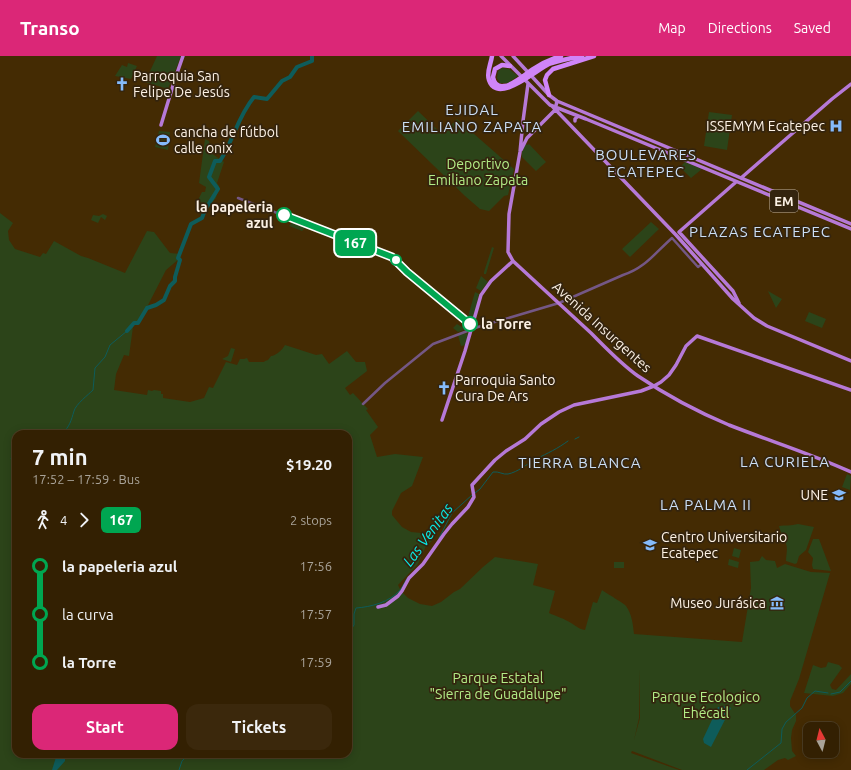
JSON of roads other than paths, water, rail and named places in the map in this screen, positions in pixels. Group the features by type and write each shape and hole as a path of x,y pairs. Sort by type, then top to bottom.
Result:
{"highway":[{"path":"492,56 488,78 496,89 504,90 550,60 561,56"},
{"path":"536,69 549,64 582,56"},
{"path":"549,95 545,80 549,72 553,69 594,56"},
{"path":"510,66 502,65 497,67 493,72 493,80 496,84 501,86 517,82"}],"main road":[{"path":"161,125 183,56"},
{"name":"EM","path":"501,56 528,84 555,107 851,229"},
{"name":"EM","path":"513,56 549,95 557,101 851,224"},
{"path":"442,420 481,294 491,281 513,261 508,252 508,227 511,200 520,152 528,84"},
{"path":"741,178 851,84"},
{"path":"520,152 527,138 555,107 557,101"},
{"path":"555,107 619,175 687,242 733,291 741,306"},
{"path":"575,121 578,116"},
{"path":"522,134 527,138"},
{"path":"612,174 619,175"},
{"path":"619,175 620,182"},
{"path":"677,233 736,182"},
{"path":"677,233 702,264 754,318 767,326 851,361"},
{"name":"Avenida Insurgentes","path":"513,261 629,370 654,386 722,422 851,472"},
{"path":"378,608 386,605 402,591 408,578 423,564 448,529 468,507 473,495 472,485 495,460 525,439 541,424 559,412 574,405 626,395 654,386 669,375 686,346 697,336 851,390"}],"street":[{"path":"238,198 392,257 407,272 472,325 478,327"},
{"path":"363,404 388,380 433,344 478,327 559,303 640,268 672,238 698,267 702,264"}],"water":[{"path":"727,706 731,708 711,747 704,743 703,739 718,707"},
{"path":"56,758 65,758 65,761 57,770 52,770"}],"waterway":[{"path":"127,331 134,323 138,323 147,308 164,300 170,286 175,281 180,260 178,258 191,224 202,218 205,210 218,189 209,177 215,161 220,161 225,153 248,104 254,97 267,99 282,81 290,77 297,67 312,61 312,56"},
{"path":"66,430 69,426 77,405 93,390 95,368 105,357 110,345 127,331"},
{"name":"Las Venitas","path":"575,439 579,437"},
{"name":"Las Venitas","path":"475,493 493,472 506,474 515,472 568,441"},
{"name":"Las Venitas","path":"439,538 452,513 472,495"},
{"name":"Las Venitas","path":"352,628 354,625 354,614 356,608 374,605 391,598 400,590 409,576"},
{"path":"831,694 840,692 851,681"},
{"path":"747,770 781,743 782,729 786,722 802,708 807,698 815,691 828,693"},
{"name":"Las Venitas","path":"179,770 182,761 185,758"}],"place":[{"name":"Parroquia San Felipe De Jesús","path":"122,84"},
{"name":"ISSEMYM Ecatepec","path":"836,126"},
{"name":"cancha de fútbol calle onix","path":"163,140"},
{"name":"la papeleria azul","path":"284,215"},
{"name":"la Torre","path":"470,324"},
{"name":"Parroquia Santo Cura De Ars","path":"444,388"},
{"name":"UNE","path":"839,495"},
{"name":"Centro Universitario Ecatepec","path":"650,545"},
{"name":"Museo Jurásica","path":"777,603"}],"district":[{"name":"EJIDAL EMILIANO ZAPATA","path":"472,118"},
{"name":"BOULEVARES ECATEPEC","path":"646,164"},
{"name":"PLAZAS ECATEPEC","path":"760,232"},
{"name":"LA CURIELA","path":"785,462"},
{"name":"TIERRA BLANCA","path":"580,463"},
{"name":"LA PALMA II","path":"706,505"}],"park label":[{"name":"Deportivo Emiliano Zapata","path":"478,172"},
{"name":"Parque Estatal \"Sierra de Guadalupe\"","path":"498,686"},
{"name":"Parque Ecologico Ehécatl","path":"706,706"}]}
